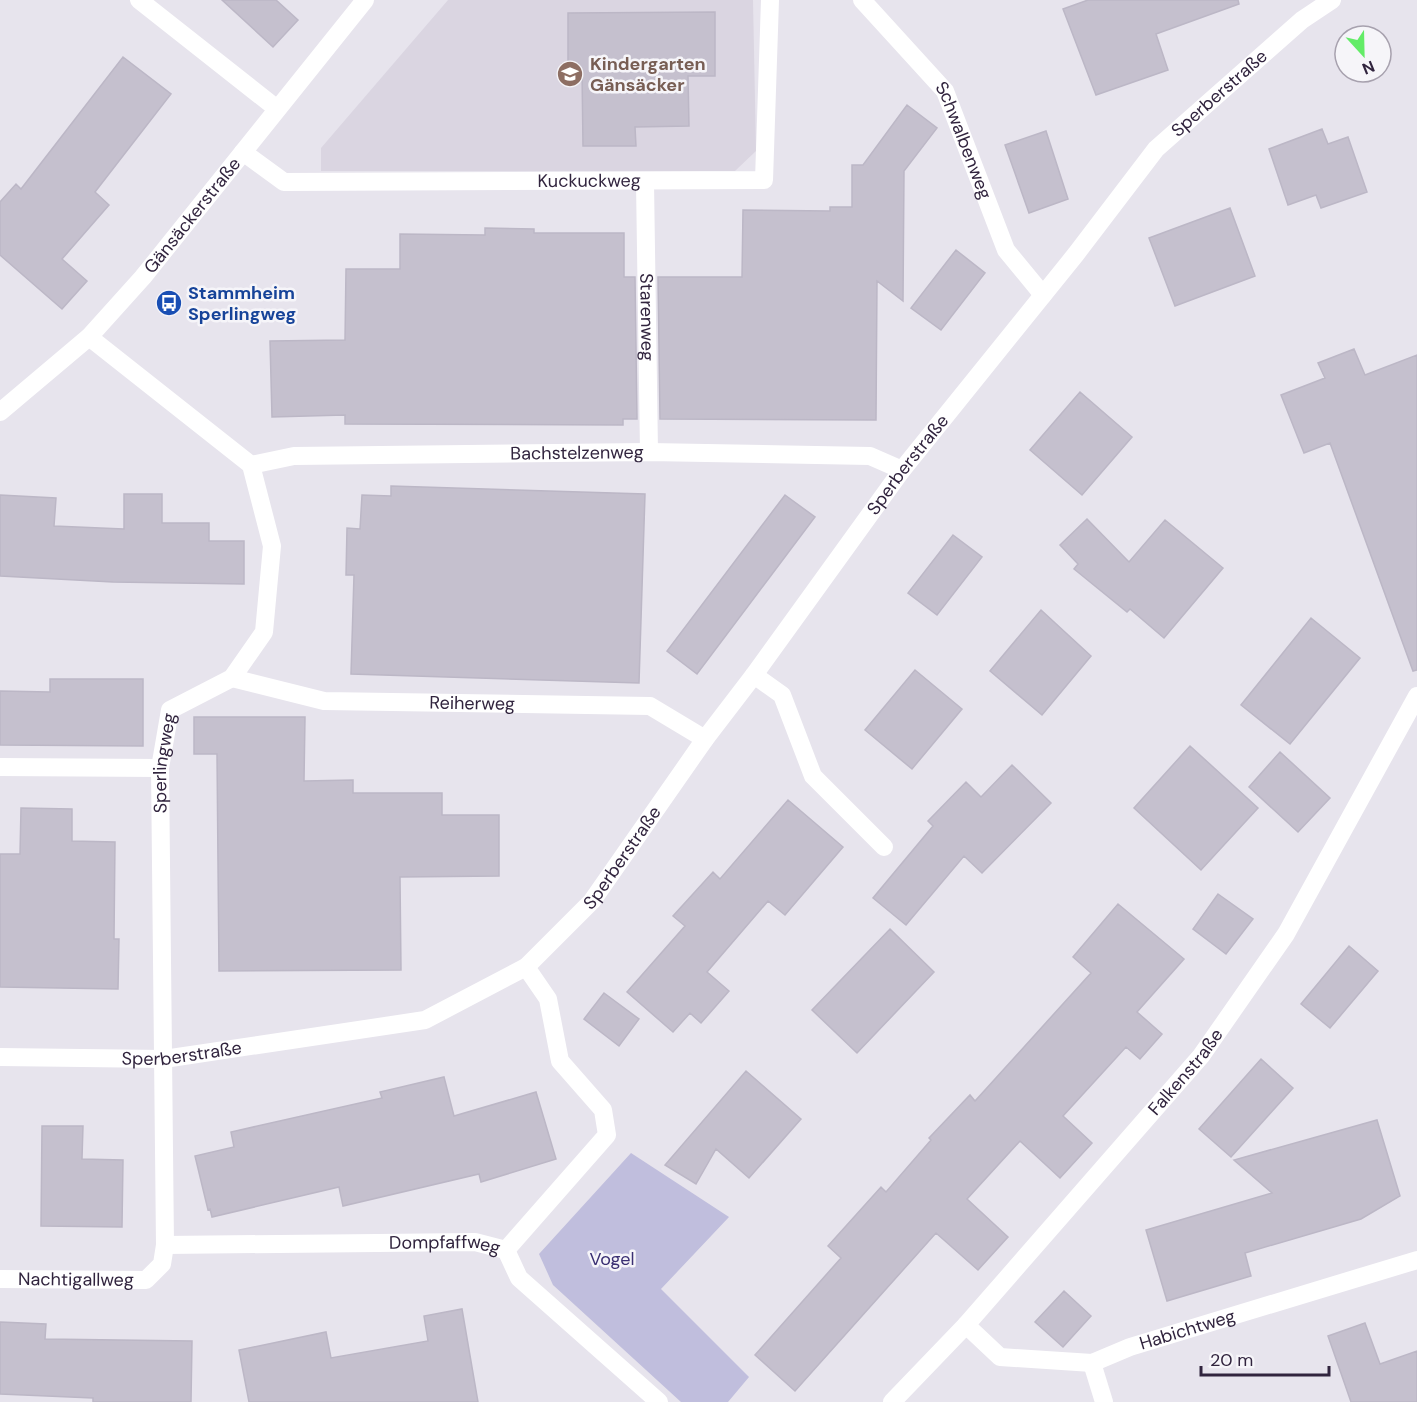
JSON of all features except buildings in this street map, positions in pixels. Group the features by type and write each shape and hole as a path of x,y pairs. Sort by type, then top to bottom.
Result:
{"street":[{"path":"139,0 276,108"},
{"name":"Gänsäckerstraße","path":"0,412 89,337 143,277 276,108 365,0"},
{"name":"Kuckuckweg","path":"243,152 284,182 764,180 770,0"},
{"name":"Schwalbenweg","path":"862,0 945,91 1006,250 1043,295"},
{"name":"Sperberstraße","path":"0,1058 164,1059 425,1020 526,967 592,901 705,739 902,470 1043,295 1156,148 1302,20 1332,0"},
{"name":"Starenweg","path":"645,182 649,452"},
{"path":"89,337 251,465"},
{"name":"Bachstelzenweg","path":"251,465 294,456 649,452 870,456 902,470"},
{"name":"Sperlingweg","path":"165,1245 160,768 170,710 232,678 264,632 272,546 251,465"},
{"path":"754,675 782,695 813,776 884,847"},
{"name":"Reiherweg","path":"232,678 324,701 650,706 705,739"},
{"name":"Falkenstraße","path":"892,1402 966,1325 1201,1056 1286,934 1417,696"},
{"path":"0,767 160,768"},
{"path":"506,1250 607,1136 603,1110 560,1061 548,999 526,967"},
{"name":"Dompfaffweg","path":"165,1245 475,1242 506,1250 519,1278 659,1402"},
{"name":"Nachtigallweg","path":"0,1279 146,1280 162,1264 165,1245"},
{"name":"Habichtweg","path":"966,1325 1000,1357 1092,1363 1130,1347 1417,1260"},
{"path":"1092,1363 1104,1402"}],"shaded area":[{"name":"Kindergarten Gänsäcker","path":"448,0 753,0 756,151 735,171 321,171 321,148"}],"green space":[{"name":"Vogel","path":"631,1153 729,1217 661,1289 749,1377 728,1402 681,1402 553,1285 539,1254"}],"place":[{"name":"Kindergarten Gänsäcker","path":"570,74"},
{"name":"Stammheim Sperlingweg","path":"169,303"}]}
